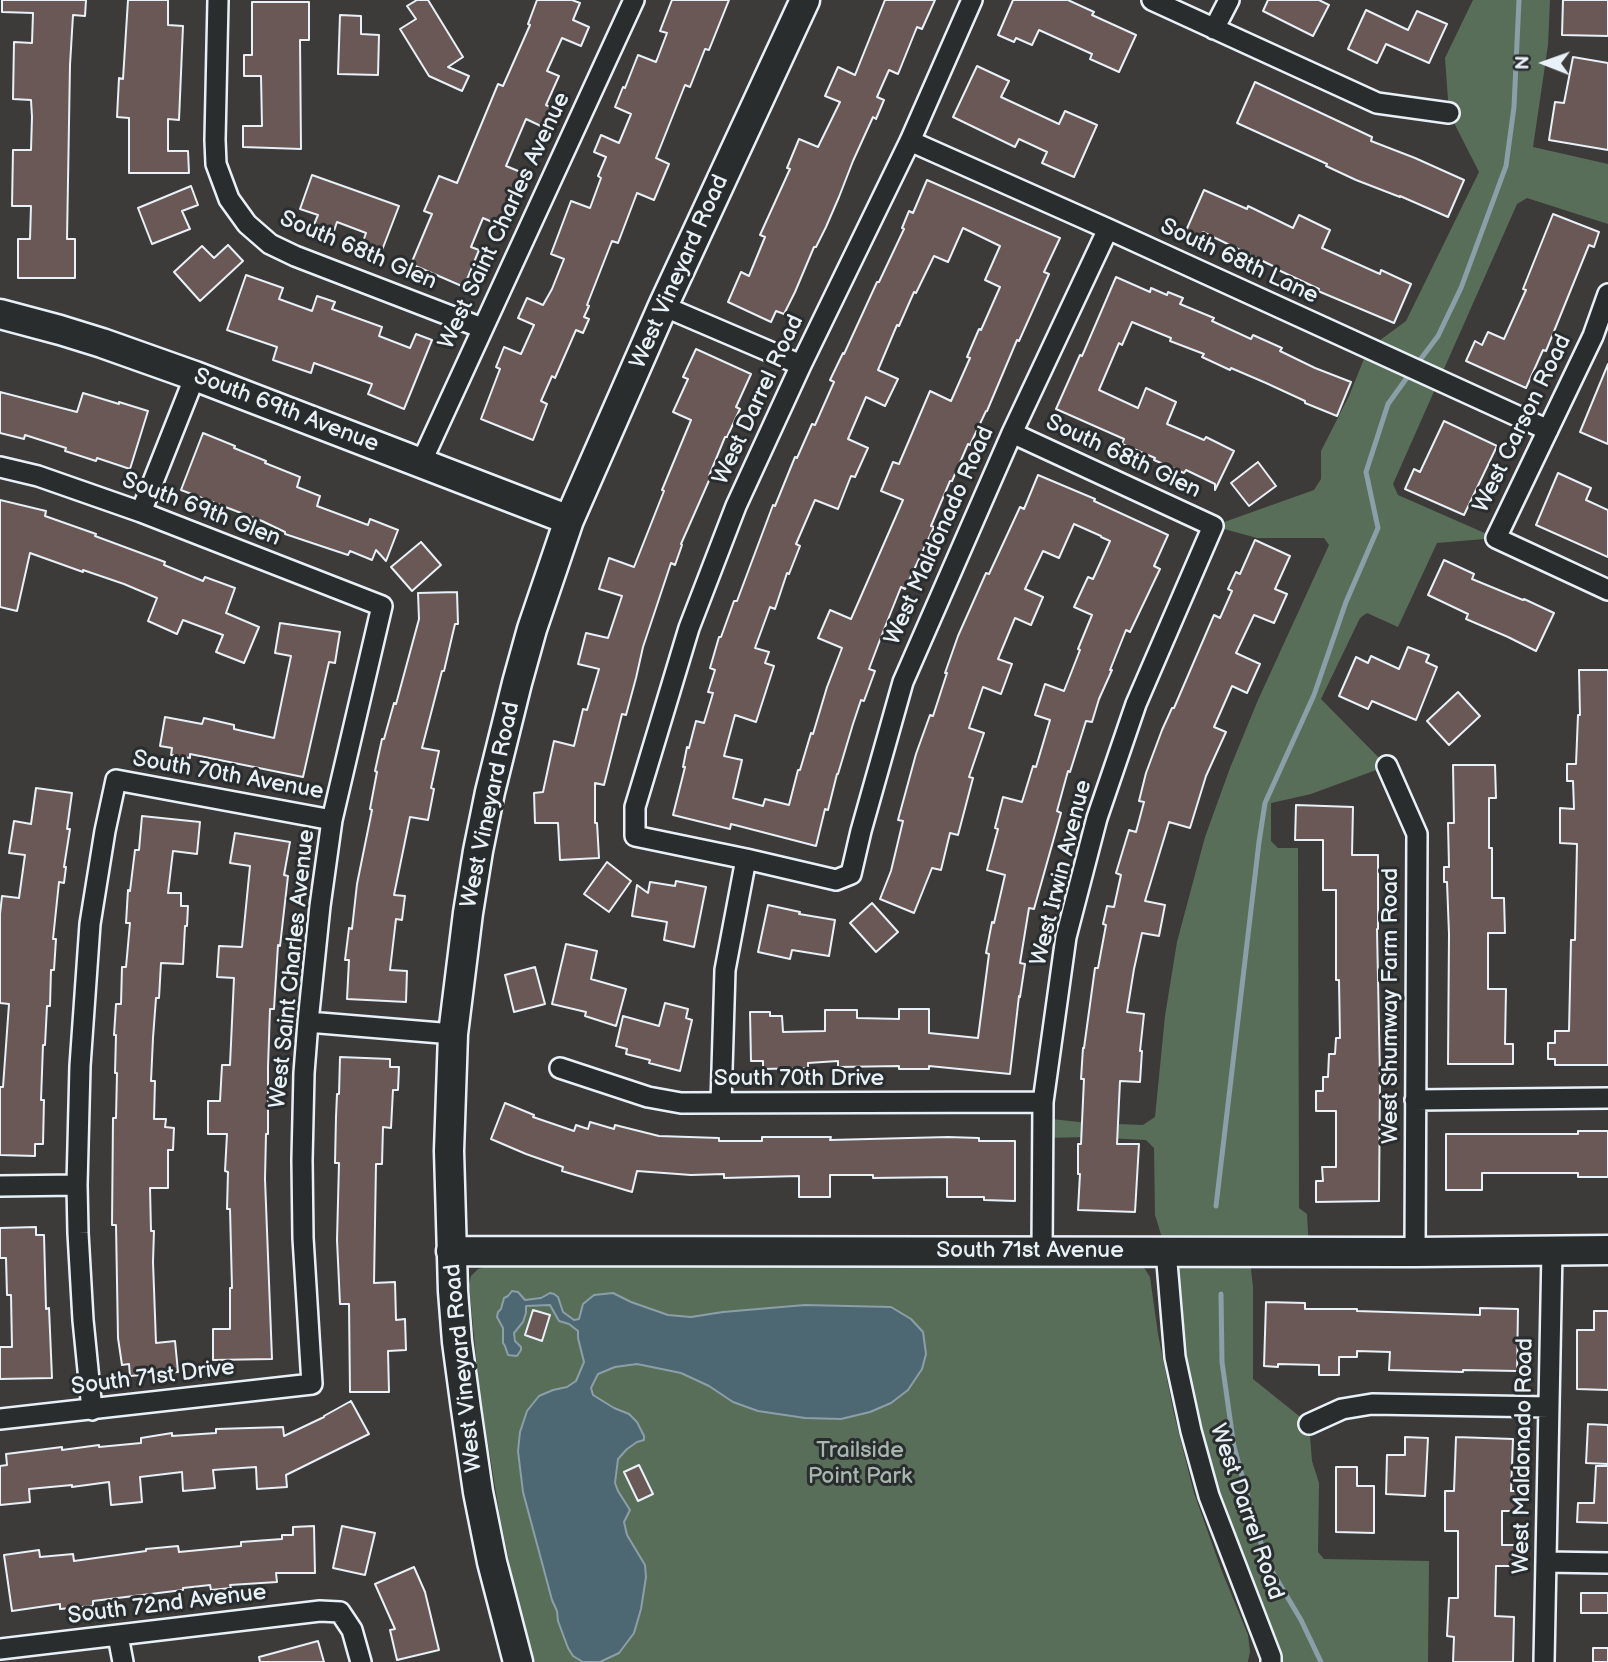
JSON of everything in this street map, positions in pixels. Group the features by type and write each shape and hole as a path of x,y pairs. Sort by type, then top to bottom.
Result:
{"street":[{"name":"South 68th Glen","path":"218,0 216,164 229,199 247,224 270,244 295,257 482,328"},
{"name":"West Saint Charles Avenue","path":"421,463 634,0"},
{"name":"West Vineyard Road","path":"518,1662 492,1562 476,1479 457,1342 451,1251 449,1152 453,1034 468,914 501,743 532,629 569,520 663,306 805,0"},
{"name":"West Darrel Road","path":"746,859 635,836 635,807 690,628 736,506 910,141 972,0"},
{"path":"1152,0 1377,103 1449,113"},
{"path":"1214,29 1229,0"},
{"name":"South 68th Lane","path":"910,141 1548,429"},
{"name":"West Maldonado Road","path":"746,859 836,880 851,874 902,682 1012,433 1108,229"},
{"name":"West Carson Road","path":"1608,294 1600,339 1548,429 1496,538 1608,590"},
{"path":"663,306 801,365"},
{"name":"South 69th Avenue","path":"0,314 102,343 195,376 569,520"},
{"path":"141,512 195,376"},
{"name":"South 68th Glen","path":"1012,433 1213,526"},
{"name":"South 69th Glen","path":"0,467 38,476 141,512 382,606"},
{"name":"West Irwin Avenue","path":"1042,1251 1043,1102 1066,937 1097,818 1136,704 1213,526"},
{"name":"West Saint Charles Avenue","path":"312,1384 303,1238 302,1160 308,1022 332,820 382,606"},
{"name":"West Shumway Farm Road","path":"1387,766 1417,834 1415,1252"},
{"name":"South 70th Avenue","path":"77,1185 80,1066 90,925 116,780 332,820"},
{"path":"721,1104 725,970 746,859"},
{"path":"308,1022 453,1034"},
{"name":"South 70th Drive","path":"560,1068 648,1097 681,1103 1043,1102"},
{"path":"1415,1100 1608,1098"},
{"path":"0,1186 77,1185 80,1281 92,1410"},
{"name":"West Maldonado Road","path":"1544,1662 1552,1250"},
{"name":"South 71st Avenue","path":"451,1251 1608,1250"},
{"name":"West Darrel Road","path":"1166,1251 1175,1357 1191,1431 1209,1496 1271,1662"},
{"name":"South 71st Drive","path":"0,1419 312,1384"},
{"path":"1309,1424 1342,1409 1372,1404 1549,1407"},
{"path":"1546,1562 1608,1563"},
{"name":"South 72nd Avenue","path":"0,1649 320,1611 340,1612 352,1630 361,1662"},
{"path":"118,1636 124,1662"}],"green space":[{"path":"1473,0 1550,0 1548,45 1533,147 1608,164 1608,224 1527,198 1517,204 1393,484 1398,495 1496,538 1437,543 1398,627 1367,613 1360,618 1321,699 1387,766 1311,794 1271,803 1271,841 1278,848 1298,848 1299,1208 1307,1214 1309,1251 1249,1252 1253,1287 1253,1379 1309,1424 1312,1461 1319,1483 1318,1552 1324,1559 1429,1561 1428,1662 1271,1662 1191,1431 1166,1251 1155,1215 1154,1148 1146,1140 1044,1138 1043,1118 1143,1125 1155,1117 1165,1016 1177,942 1205,837 1258,700 1329,545 1324,538 1257,538 1213,526 1314,490 1321,479 1321,451 1349,396 1368,349 1406,321 1479,172 1449,113 1445,58"},
{"name":"Trailside Point Park","path":"1142,1267 1150,1277 1174,1414 1194,1493 1248,1635 1248,1662 534,1662 517,1599 500,1517 480,1396 469,1285 471,1276 478,1269"}],"water":[{"path":"512,1291 518,1292 525,1300 554,1294 558,1297 563,1312 574,1320 579,1319 583,1304 594,1295 613,1293 668,1315 691,1317 805,1305 891,1307 911,1319 923,1332 926,1354 922,1369 908,1390 891,1403 870,1412 841,1419 805,1418 758,1411 733,1402 709,1386 681,1373 637,1364 615,1367 598,1374 591,1388 593,1395 629,1414 637,1422 644,1436 644,1440 627,1449 618,1459 615,1483 630,1510 624,1522 627,1535 645,1565 646,1577 634,1633 619,1653 600,1662 583,1662 573,1656 568,1648 558,1621 523,1492 518,1451 520,1432 527,1411 539,1396 567,1387 576,1381 584,1362 578,1331 559,1321 550,1305 526,1306 523,1322 514,1333 515,1341 521,1350 517,1356 508,1355 503,1343 503,1328 497,1317 504,1298"}],"building":[{"path":"2,0 86,0 85,16 73,15 70,65 67,239 75,239 75,278 18,278 18,239 30,239 31,206 12,206 13,150 31,150 32,117 31,100 13,99 14,42 32,43 33,13 2,12"},
{"path":"128,0 168,0 168,25 183,26 179,120 168,119 168,151 188,151 189,173 129,173 129,118 117,117 119,78 123,79"},
{"path":"417,0 428,0 463,57 448,67 469,76 462,91 429,76 400,29 416,19 407,6"},
{"path":"537,0 572,0 580,3 573,20 589,27 581,46 562,38 547,71 559,76 546,105 552,108 543,127 526,119 506,166 523,173 499,225 483,218 471,247 479,250 464,287 411,264 432,214 424,211 439,176 457,183 498,84 503,86 530,25 528,24"},
{"path":"672,0 729,0 709,50 705,49 690,87 685,85 656,158 669,164 654,200 637,193 618,243 612,241 587,305 589,306 584,317 589,319 583,333 576,330 555,378 552,376 541,401 547,404 533,440 481,419 500,369 496,367 504,347 521,354 534,325 518,318 527,298 543,305 552,289 564,259 551,254 571,201 590,208 606,157 594,152 601,135 619,143 631,114 615,107 638,55 656,62 667,33 660,31"},
{"path":"885,0 935,0 922,29 917,27 898,74 889,70 877,97 884,100 876,119 873,117 826,227 814,247 784,314 776,311 771,322 728,302 741,272 749,276 765,237 760,235 790,169 787,168 799,139 818,147 840,102 825,96 838,67 855,75"},
{"path":"1013,0 1068,0 1094,12 1092,15 1136,35 1119,72 1090,59 1092,54 1039,30 1032,45 1016,38 1014,42 998,35"},
{"path":"1268,0 1319,0 1329,5 1313,36 1263,11"},
{"path":"1563,0 1608,0 1608,36 1562,35"},
{"path":"252,2 309,2 309,40 300,40 301,149 243,147 243,126 262,126 261,76 244,76 244,55 252,55"},
{"path":"1366,10 1408,30 1417,11 1447,24 1429,63 1386,44 1377,63 1348,49"},
{"path":"340,15 361,16 361,34 379,35 378,75 338,74"},
{"path":"1573,57 1608,63 1608,150 1549,140 1555,102 1564,103"},
{"path":"977,66 1009,81 1001,97 1059,124 1065,111 1097,125 1074,177 1042,163 1047,152 1019,139 1015,147 953,117"},
{"path":"1255,82 1372,137 1371,141 1464,180 1448,217 1356,180 1237,123"},
{"path":"312,175 399,206 379,258 360,250 366,233 337,222 333,234 313,227 318,215 300,209"},
{"path":"927,180 1060,238 1044,272 1049,274 1019,341 1017,340 987,411 950,481 931,526 934,527 905,589 901,587 869,669 875,671 864,701 861,700 828,810 825,809 816,846 731,824 730,829 673,815 687,747 689,748 696,721 704,723 713,693 708,692 715,670 710,668 719,637 734,601 737,601 773,505 775,506 795,457 797,458 812,424 815,425 834,382 830,380 904,229 902,228 909,211 913,213","holes":["963,228 1000,246 985,280 1000,287 981,330 979,329 967,357 970,358 951,401 930,391 899,464 893,462 881,491 903,500 851,619 830,610 818,638 842,648 798,770 789,805 765,799 763,806 733,798 742,760 724,756 735,715 756,722 774,666 765,663 769,652 755,648 770,607 775,609 787,573 789,574 800,546 796,544 815,500 838,509 851,476 855,477 868,448 848,439 866,397 885,406 898,379 878,370 897,325 899,326 934,256 948,262"]},
{"path":"191,186 198,205 182,211 190,229 152,244 138,208"},
{"path":"1204,190 1247,209 1248,206 1293,228 1299,215 1330,230 1322,248 1380,274 1381,270 1411,284 1394,323 1318,291 1319,289 1203,232 1199,239 1185,233"},
{"path":"1553,214 1599,232 1594,247 1589,245 1546,351 1543,350 1526,388 1466,361 1475,341 1482,345 1488,332 1504,339 1526,290 1523,289"},
{"path":"228,245 243,261 200,301 174,272 202,246 214,258"},
{"path":"246,275 283,288 279,299 312,311 317,296 335,302 332,309 382,327 379,336 410,348 416,334 432,340 404,409 368,394 372,384 314,363 311,373 273,360 277,347 227,330"},
{"path":"1116,277 1150,292 1151,288 1183,298 1180,304 1214,318 1212,321 1251,339 1253,335 1282,348 1280,351 1315,368 1351,382 1337,416 1266,383 1231,368 1230,370 1202,357 1204,354 1132,322 1122,345 1119,343 1099,390 1138,408 1146,388 1176,402 1167,424 1204,440 1206,437 1234,451 1215,490 1215,484 1186,470 1184,473 1154,460 1155,458 1122,444 1124,439 1056,409"},
{"path":"696,349 751,374 736,407 740,409 725,437 675,565 671,563 643,647 626,715 622,714 604,785 595,783 595,823 599,858 560,860 558,823 535,823 534,793 543,792 554,741 574,746 583,709 587,710 599,669 578,664 586,633 608,638 622,596 599,589 609,558 634,567 691,420 673,412 688,379 683,377"},
{"path":"1608,364 1608,444 1580,432"},
{"path":"0,392 77,412 83,393 148,411 130,469 65,451 66,448 25,435 24,439 0,433"},
{"path":"1444,421 1497,446 1464,515 1405,489 1414,469 1420,472"},
{"path":"203,433 300,477 297,487 320,496 317,506 368,525 370,519 398,530 386,561 376,550 372,560 350,551 348,555 285,534 262,521 181,490"},
{"path":"1258,462 1276,486 1249,506 1231,483"},
{"path":"1558,473 1591,488 1586,500 1608,510 1608,557 1536,525"},
{"path":"1038,475 1168,535 1154,566 1160,569 1130,632 1126,630 1092,722 1086,721 1070,772 1068,771 1057,811 1061,813 1034,909 1029,908 1020,963 1025,964 1010,1074 929,1066 929,1069 899,1069 899,1066 838,1067 838,1061 808,1063 808,1068 763,1069 763,1061 751,1061 750,1012 770,1012 770,1016 782,1016 783,1032 825,1031 825,1010 857,1010 857,1018 899,1019 899,1009 929,1009 929,1033 978,1038 989,954 986,953 1005,875 987,870 1003,797 1022,802 1050,720 1035,715 1045,684 1064,691 1092,615 1074,607 1088,577 1093,579 1110,541 1074,524 1059,558 1043,551 1025,589 1043,597 1031,625 1015,618 998,659 1012,664 1001,694 983,687 969,728 984,733 969,777 973,778 958,835 950,833 941,870 932,868 914,913 880,899 891,871 903,821 898,820 916,754 930,715 933,716 958,636 986,573 989,574 1020,507 1024,509"},
{"path":"0,500 46,511 45,516 165,562 164,565 203,581 205,577 235,588 226,613 259,627 244,663 216,652 223,635 183,620 177,634 148,621 157,598 124,584 30,553 17,611 0,607"},
{"path":"1255,540 1290,556 1275,589 1287,594 1274,623 1254,615 1236,653 1260,664 1247,693 1232,686 1214,727 1226,732 1206,776 1190,828 1169,822 1145,901 1165,905 1159,936 1142,933 1134,969 1127,1012 1144,1014 1140,1082 1120,1081 1117,1144 1139,1144 1135,1212 1078,1210 1083,1048 1095,968 1098,968 1106,925 1103,924 1107,906 1114,907 1121,875 1116,873 1129,830 1136,832 1144,802 1139,801 1146,773 1162,730 1214,615 1220,618 1232,591 1228,589 1236,572 1240,574"},
{"path":"421,542 441,565 412,591 391,567"},
{"path":"1444,560 1474,574 1472,579 1554,613 1536,651 1466,619 1468,614 1428,595"},
{"path":"457,592 458,624 455,624 422,748 439,751 428,820 410,817 394,895 405,896 402,920 396,919 390,970 407,971 406,1002 347,999 349,960 345,960 372,810 375,771 382,739 394,703 396,704 419,619 418,593"},
{"path":"280,623 340,632 335,663 329,662 303,777 190,754 190,758 171,755 172,748 160,746 165,717 202,724 204,718 234,725 234,729 274,738 291,656 275,653"},
{"path":"1408,647 1429,655 1426,662 1437,667 1416,720 1372,701 1368,709 1339,696 1356,657 1368,663 1371,656 1399,669"},
{"path":"1579,670 1608,670 1608,1065 1555,1065 1555,1059 1548,1059 1548,1043 1555,1043 1555,1031 1569,1031 1571,940 1575,940 1577,844 1560,843 1560,808 1574,809 1573,781 1567,781 1567,764 1576,764 1580,715"},
{"path":"1458,692 1480,716 1449,745 1427,721"},
{"path":"1453,765 1495,765 1496,798 1489,798 1489,848 1492,848 1492,898 1504,898 1505,933 1488,933 1488,989 1506,989 1505,1044 1513,1044 1513,1064 1448,1064 1449,934 1444,867 1449,867 1448,823 1454,823"},
{"path":"36,788 72,793 64,883 59,882 53,939 56,939 54,970 51,970 50,1006 47,1006 43,1045 43,1144 35,1144 35,1156 0,1155 0,1087 3,1087 9,1004 0,1003 0,914 2,896 19,898 25,855 9,853 14,821 31,824"},
{"path":"1296,805 1353,807 1352,855 1378,855 1379,1201 1316,1202 1316,1181 1323,1181 1322,1167 1336,1167 1336,1111 1316,1111 1316,1091 1323,1091 1323,1077 1328,1077 1329,1054 1335,1054 1336,1038 1340,1038 1339,980 1336,980 1336,890 1323,890 1323,840 1295,840"},
{"path":"142,816 200,822 197,854 173,851 168,893 181,893 181,906 188,906 187,926 183,964 161,963 151,1081 155,1081 154,1119 166,1119 165,1127 174,1128 173,1150 168,1150 168,1188 150,1188 151,1231 154,1231 156,1343 175,1341 178,1372 130,1376 129,1364 122,1365 118,1338 116,1225 112,1225 113,1118 116,1118 117,1073 114,1035 116,1004 121,1004 122,967 126,967 130,923 126,923 128,890 130,891 135,850 139,850"},
{"path":"235,833 290,842 284,875 288,876 280,946 278,945 274,1009 270,1009 265,1179 272,1359 213,1360 213,1329 230,1329 232,1288 230,1209 227,1209 228,1172 225,1171 227,1134 208,1134 208,1101 220,1101 222,1065 230,1065 234,978 217,977 219,946 242,947 250,866 230,863"},
{"path":"607,862 631,881 609,912 584,894"},
{"path":"676,881 706,887 694,947 664,940 667,922 632,916 637,885 648,893 650,882 675,886"},
{"path":"872,903 898,932 876,952 850,923"},
{"path":"768,905 835,920 829,956 792,950 790,959 758,952"},
{"path":"566,944 597,951 591,979 626,989 616,1026 585,1016 586,1012 552,1004"},
{"path":"535,967 545,1004 514,1012 505,975"},
{"path":"665,1003 688,1009 686,1018 692,1020 680,1071 649,1063 650,1060 626,1054 627,1049 616,1046 623,1016 659,1026"},
{"path":"340,1057 390,1059 390,1067 399,1067 398,1090 393,1090 391,1128 383,1127 382,1164 376,1164 374,1283 395,1282 396,1320 405,1319 406,1350 388,1351 389,1392 350,1392 349,1304 340,1304 337,1240 339,1163 335,1163"},
{"path":"505,1103 534,1115 533,1117 574,1131 576,1125 588,1129 590,1122 659,1136 719,1138 719,1141 762,1141 762,1137 831,1137 830,1140 948,1137 979,1138 979,1141 1015,1141 1015,1201 984,1200 984,1197 947,1197 947,1177 873,1178 873,1175 830,1175 830,1197 799,1197 799,1176 724,1178 724,1174 691,1175 637,1171 632,1192 562,1171 563,1167 491,1139"},
{"path":"1578,1131 1608,1131 1608,1177 1578,1177 1578,1173 1482,1173 1482,1190 1446,1190 1446,1134 1578,1134"},
{"path":"36,1227 36,1235 44,1235 46,1309 49,1308 52,1378 0,1379 0,1347 12,1347 11,1295 7,1295 6,1258 0,1258 0,1228"},
{"path":"1266,1302 1305,1303 1305,1309 1480,1315 1480,1308 1518,1309 1517,1371 1389,1370 1390,1352 1357,1351 1357,1357 1339,1357 1339,1375 1319,1375 1319,1365 1264,1366"},
{"path":"533,1310 550,1315 542,1341 525,1335"},
{"path":"1594,1311 1608,1311 1608,1390 1577,1389 1577,1330 1594,1330"},
{"path":"351,1401 369,1434 286,1475 287,1487 257,1489 256,1467 213,1470 215,1488 183,1491 182,1472 140,1477 142,1502 111,1505 109,1482 29,1489 30,1502 0,1505 0,1466 7,1465 6,1454 62,1447 62,1450 141,1443 141,1438 172,1433 172,1436 216,1433 216,1429 283,1427 284,1436"},
{"path":"1588,1424 1608,1425 1608,1464 1586,1463"},
{"path":"1405,1437 1428,1438 1425,1496 1386,1494 1387,1455 1405,1455"},
{"path":"1456,1437 1513,1439 1511,1491 1519,1491 1519,1511 1502,1511 1502,1545 1516,1545 1516,1566 1496,1566 1495,1616 1514,1617 1513,1662 1453,1662 1454,1637 1447,1636 1449,1598 1458,1598 1458,1531 1445,1531 1445,1491 1454,1491"},
{"path":"639,1465 653,1494 638,1501 624,1472"},
{"path":"1596,1466 1608,1466 1608,1523 1577,1522 1578,1503 1594,1503"},
{"path":"1336,1467 1357,1467 1357,1486 1374,1486 1374,1533 1336,1532"},
{"path":"314,1526 315,1573 276,1573 277,1582 230,1585 231,1588 211,1590 210,1585 183,1588 93,1601 93,1606 60,1609 60,1604 12,1611 4,1555 39,1550 40,1557 73,1554 74,1561 178,1546 179,1552 241,1546 241,1542 282,1539 282,1535 293,1535 293,1527"},
{"path":"342,1526 375,1533 365,1575 333,1568"},
{"path":"414,1567 425,1592 439,1650 397,1660 390,1630 395,1629 375,1584"},
{"path":"1581,1593 1608,1593 1608,1613 1581,1613"},
{"path":"318,1641 324,1662 260,1662 259,1657"},
{"path":"1593,1648 1608,1648 1608,1662 1593,1662"}],"waterway":[{"path":"1417,364 1438,336 1461,288 1506,166 1514,107 1519,0"},
{"path":"1216,1206 1265,803 1314,695 1346,602 1378,528 1366,472 1388,404 1411,372"},
{"path":"1221,1294 1222,1362 1234,1447 1266,1561 1301,1620 1321,1662"}]}
